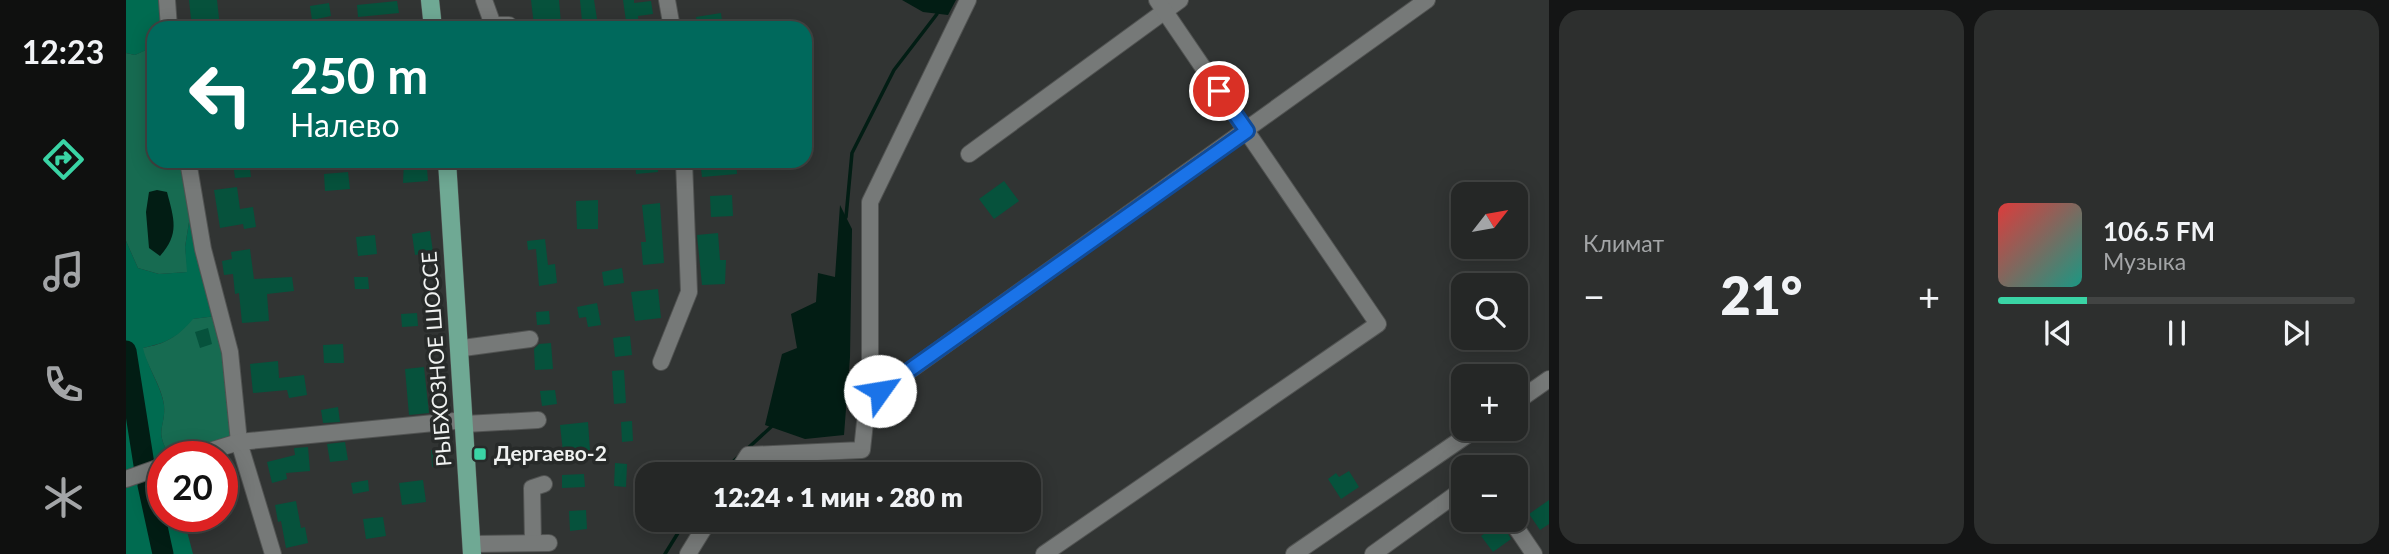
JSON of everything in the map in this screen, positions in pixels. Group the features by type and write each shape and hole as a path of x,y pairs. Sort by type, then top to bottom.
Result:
{"main road":[{"path":"430,0 432,21"},
{"name":"РЫБХОЗНОЕ ШОССЕ","path":"447,168 471,549"}],"street":[{"path":"167,0 168,21"},
{"path":"484,0 492,21"},
{"path":"667,0 671,21"},
{"path":"744,462 748,455 862,450 870,376 870,202 968,0"},
{"path":"969,154 1161,6 1181,0"},
{"path":"880,391 1427,0"},
{"path":"1044,554 1378,324 1161,6"},
{"path":"189,168 203,249 230,352 239,442 272,554"},
{"path":"661,362 689,292 684,168"},
{"path":"463,348 530,339"},
{"path":"1528,394 1549,379"},
{"path":"239,442 465,422 538,420"},
{"path":"1294,554 1459,441"},
{"path":"126,479 147,472"},
{"path":"471,549 541,543 540,519 532,488 544,484"},
{"path":"1373,554 1451,498"},
{"path":"688,554 702,532"},
{"path":"1519,532 1534,554"}],"green space":[{"path":"126,0 163,0 162,21 147,21 147,50 135,55 126,53"},
{"path":"147,49 147,168 183,168 190,216 185,247 188,272 159,274 138,268 126,241 126,53 135,55"},
{"path":"190,216 216,316 193,319 171,339 143,348 164,405 161,435 163,441 147,441 147,532 187,532 193,554 126,554 126,241 138,268 159,274 187,272 185,247"},
{"path":"216,316 235,435 221,441 163,441 161,435 163,398 142,348 170,339 192,319"}],"shaded area":[{"path":"902,0 956,0 948,15 923,12"},
{"path":"149,192 167,192 174,226 171,241 160,256 149,248 146,212"},
{"path":"840,205 852,229 850,357 844,435 805,439 765,425 782,354 797,348 791,314 816,302 818,273 835,277"}],"building":[{"path":"189,0 217,0 219,21 191,21"},
{"path":"531,0 559,0 561,21 533,21"},
{"path":"580,0 594,0 597,19 582,21"},
{"path":"623,0 634,0 634,3 651,1 653,14 638,16 638,21 626,21"},
{"path":"397,1 399,13 358,17 357,5"},
{"path":"329,3 331,16 312,20 310,6"},
{"path":"721,13 722,21 697,21 696,17"},
{"path":"234,168 250,168 251,177 235,178"},
{"path":"404,168 427,168 428,181 403,183"},
{"path":"636,168 658,168 658,172 636,174"},
{"path":"701,168 737,168 737,174 702,177"},
{"path":"348,172 350,189 325,191 324,174"},
{"path":"1004,181 1019,201 994,219 979,199"},
{"path":"237,187 240,209 253,207 256,227 244,229 243,224 220,228 214,190"},
{"path":"732,195 733,216 711,217 710,196"},
{"path":"598,200 598,229 577,229 576,201"},
{"path":"660,203 664,263 643,265 641,242 646,242 642,205"},
{"path":"430,231 433,252 415,255 412,234"},
{"path":"718,233 720,260 726,260 725,284 702,285 697,235"},
{"path":"375,235 377,254 358,256 356,237"},
{"path":"545,239 548,265 555,264 557,283 539,286 536,249 528,250 527,241"},
{"path":"250,249 254,279 292,277 294,291 267,294 269,321 242,323 239,293 235,294 233,274 224,275 222,261 232,259 231,252"},
{"path":"622,268 624,283 604,286 602,272"},
{"path":"354,277 368,277 369,289 355,289"},
{"path":"658,289 661,318 635,321 631,292"},
{"path":"597,303 601,325 588,327 586,317 579,318 577,307"},
{"path":"549,311 550,324 537,325 536,312"},
{"path":"417,313 418,326 402,327 401,314"},
{"path":"208,328 212,344 200,348 195,332"},
{"path":"630,336 632,355 615,357 613,338"},
{"path":"551,343 553,369 535,370 534,349 539,344"},
{"path":"343,344 344,363 324,363 323,345"},
{"path":"278,361 279,378 304,375 307,395 289,398 287,390 253,393 250,364"},
{"path":"424,367 429,413 409,415 405,369"},
{"path":"624,370 626,403 614,404 612,371"},
{"path":"555,390 557,404 542,406 540,391"},
{"path":"338,407 340,422 323,423 321,410"},
{"path":"632,421 633,441 622,442 621,422"},
{"path":"588,422 590,451 563,452 560,425"},
{"path":"345,442 348,460 330,462 327,444"},
{"path":"308,447 310,471 286,473 287,479 272,483 267,462 295,455 294,448"},
{"path":"443,449 444,466 432,467 431,450"},
{"path":"615,463 627,464 626,487 614,486"},
{"path":"1349,471 1359,487 1341,499 1328,479 1336,473 1339,477"},
{"path":"584,474 585,487 562,488 562,475"},
{"path":"368,480 369,491 353,494 351,483"},
{"path":"423,480 426,502 402,505 399,483"},
{"path":"1549,500 1549,524 1540,530 1529,514"},
{"path":"296,501 301,528 305,527 308,543 286,548 275,505"},
{"path":"586,510 587,529 570,531 569,511"},
{"path":"383,517 386,536 366,539 363,519"},
{"path":"1487,532 1507,532 1511,539 1493,552 1481,536"}],"waterway":[{"path":"846,217 852,153 894,70 937,14"},
{"path":"126,351 145,471"},
{"path":"747,449 771,427"},
{"path":"733,462 738,457"},
{"path":"158,532 163,554"},
{"path":"665,554 679,532"}],"place":[{"name":"Дергаево-2","path":"480,454"}],"route":[{"path":"880,391 1247,131 1219,91"}]}
